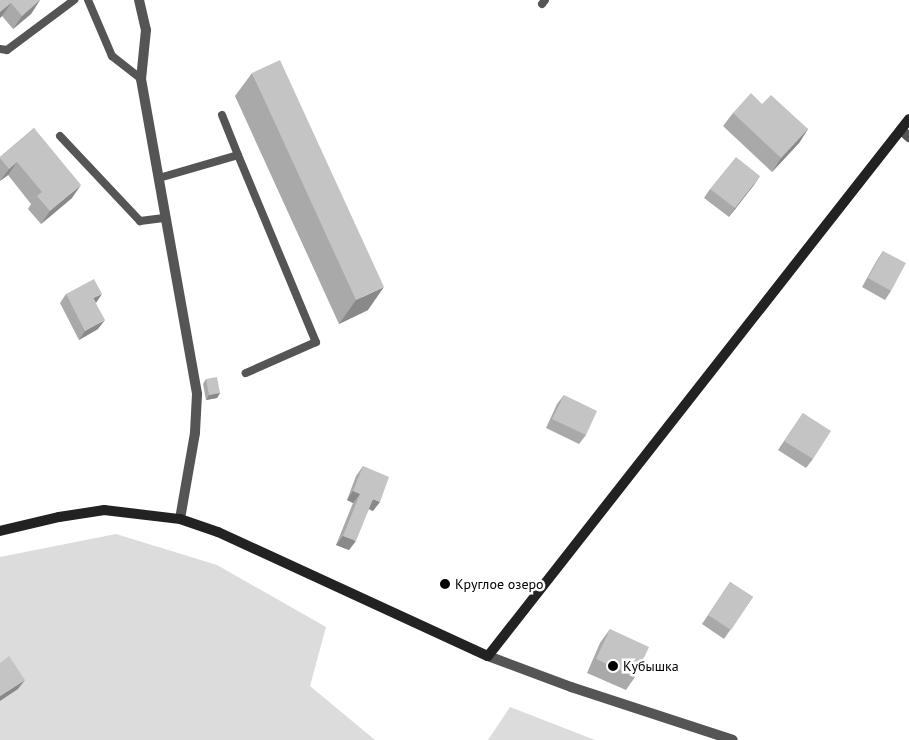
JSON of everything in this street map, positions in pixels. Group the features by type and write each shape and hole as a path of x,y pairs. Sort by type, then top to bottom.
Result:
{"main road":[{"path":"0,531 59,517 104,510 180,519 218,532 488,656 905,134 909,119"}],"street":[{"path":"139,0 146,30 141,79 197,394 195,433 180,519"},
{"path":"488,656 571,687 733,740"}],"lane":[{"path":"0,49 7,50 74,0"},
{"path":"88,0 112,56 141,79"},
{"path":"222,115 316,342 246,373"},
{"path":"60,136 140,222 166,218"},
{"path":"159,178 238,155"}],"shaded area":[{"path":"116,534 217,565 326,627 310,686 375,740 0,740 0,557"},
{"path":"510,707 595,740 488,740"}],"building":[{"path":"0,0 40,0 22,16 11,3 0,12"},
{"path":"280,60 384,287 356,300 252,73"},
{"path":"751,93 762,104 771,95 808,129 781,158 733,113"},
{"path":"34,128 81,185 50,211 37,196 42,192 17,162 9,169 0,158"},
{"path":"736,157 760,176 735,208 710,189"},
{"path":"883,251 906,263 891,291 868,278"},
{"path":"94,279 102,294 93,298 105,320 85,331 66,294"},
{"path":"217,377 220,393 209,395 206,379"},
{"path":"564,395 597,411 586,435 552,419"},
{"path":"803,413 831,431 813,459 784,441"},
{"path":"363,466 389,477 380,502 373,499 356,541 343,536 360,494 353,491"},
{"path":"730,582 753,597 731,630 708,615"},
{"path":"610,629 649,647 635,677 596,659"},
{"path":"9,656 25,680 0,696 0,663"}],"place":[{"name":"Круглое озеро","path":"445,584"},
{"name":"Кубышка","path":"613,666"}]}
